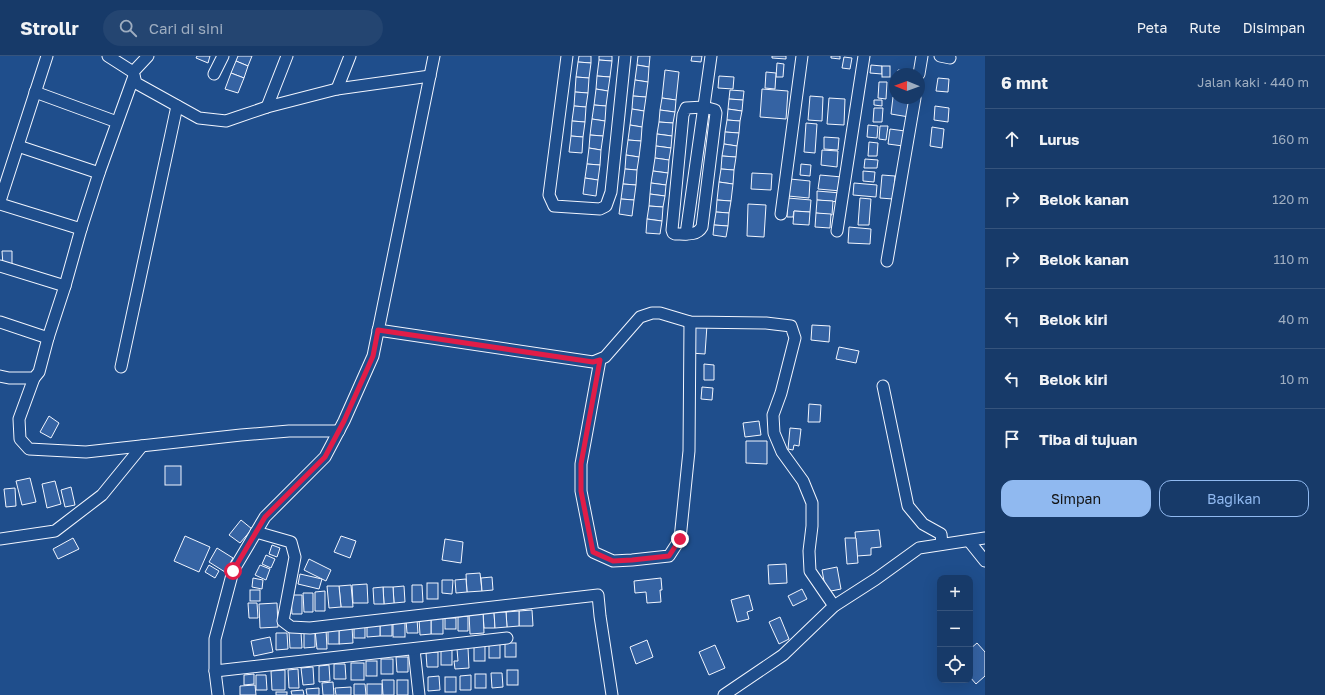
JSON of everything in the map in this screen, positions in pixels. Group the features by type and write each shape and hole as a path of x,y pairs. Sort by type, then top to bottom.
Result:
{"street":[{"path":"47,56 0,202 81,229"},
{"path":"108,56 133,74 136,83 177,106 200,118 226,122 267,107 337,90 430,76"},
{"path":"148,56 133,74 99,173 39,372 34,378 19,419 20,439 29,450 86,452 241,435 339,431"},
{"path":"214,74 223,56"},
{"path":"267,107 287,56"},
{"path":"337,90 350,56"},
{"path":"218,695 215,671 215,639 233,571 265,517 325,457 339,431 373,356 434,56"},
{"path":"567,56 549,195 554,206 600,209 606,206 611,192 625,56"},
{"path":"704,106 686,108 683,115 672,230 675,234 686,234 704,106 711,56"},
{"path":"781,214 802,56"},
{"path":"837,231 864,56"},
{"path":"920,68 922,56"},
{"path":"36,92 117,122"},
{"path":"887,261 914,104"},
{"path":"121,367 177,106"},
{"path":"18,146 99,173"},
{"path":"0,266 65,286"},
{"path":"378,330 593,362 605,357 640,317 646,314 660,313 690,322 766,323 791,326 795,338 781,393 773,415 774,433 782,452 803,481 812,503 812,526 808,551 810,571 834,606"},
{"path":"0,322 48,338"},
{"path":"600,360 581,464 581,491 593,552 613,561 669,556 680,539 688,450 690,322"},
{"path":"0,376 8,378 34,378"},
{"path":"883,386 908,506 923,524 941,534 942,544"},
{"path":"0,539 56,530 102,495 142,446"},
{"path":"256,532 291,542 295,557 283,621 291,627 310,628 598,595 612,695"},
{"path":"724,695 730,693 783,655 834,606 876,579 919,548 985,538"},
{"path":"969,540 985,561"},
{"path":"215,671 507,638"},
{"path":"414,649 419,695"}],"building":[{"path":"197,56 210,56 208,63 196,58"},
{"path":"238,56 252,56 248,66 236,61"},
{"path":"579,56 591,56 591,63 578,62"},
{"path":"599,56 612,56 612,61 599,60"},
{"path":"638,56 650,56 649,67 637,65"},
{"path":"692,56 702,56 701,62 691,61"},
{"path":"772,56 786,56 786,59 772,58"},
{"path":"831,56 840,56 840,59 831,58"},
{"path":"844,57 852,58 850,69 842,68"},
{"path":"599,60 612,61 610,77 597,76"},
{"path":"236,61 248,66 244,78 231,73"},
{"path":"578,62 591,63 589,78 576,77"},
{"path":"777,63 784,64 783,77 776,77"},
{"path":"637,65 649,67 648,82 635,80"},
{"path":"871,65 882,66 882,74 870,73"},
{"path":"882,66 890,66 889,77 882,77"},
{"path":"665,70 679,72 676,100 662,98"},
{"path":"766,72 776,73 775,89 765,88"},
{"path":"231,73 244,78 238,93 225,89"},
{"path":"597,76 610,77 608,91 596,89"},
{"path":"719,76 734,77 733,89 718,88"},
{"path":"576,77 589,78 588,93 575,92"},
{"path":"938,78 949,79 948,92 936,91"},
{"path":"635,80 648,82 646,97 633,96"},
{"path":"879,82 887,82 886,99 878,98"},
{"path":"596,89 608,91 606,106 594,105"},
{"path":"762,89 788,91 786,119 760,117"},
{"path":"730,90 744,91 743,100 729,99"},
{"path":"575,92 588,93 586,107 574,106"},
{"path":"633,96 646,97 644,111 632,109"},
{"path":"810,96 823,97 822,121 808,120"},
{"path":"662,98 676,100 675,112 660,110"},
{"path":"829,98 845,99 844,125 827,124"},
{"path":"729,99 743,100 742,111 728,109"},
{"path":"874,100 882,100 882,106 874,105"},
{"path":"892,104 911,104 909,117 891,114"},
{"path":"594,105 606,106 605,121 592,119"},
{"path":"574,106 586,107 585,122 572,121"},
{"path":"935,106 949,108 948,122 934,120"},
{"path":"874,108 883,108 882,122 873,122"},
{"path":"632,109 644,111 642,127 630,125"},
{"path":"728,109 742,111 740,121 727,120"},
{"path":"660,110 675,112 673,123 659,122"},
{"path":"592,119 605,121 603,136 590,135"},
{"path":"727,120 740,121 739,133 725,132"},
{"path":"572,121 585,122 583,137 571,136"},
{"path":"659,122 673,123 672,136 657,134"},
{"path":"806,123 817,124 815,153 804,152"},
{"path":"630,125 642,127 641,141 628,140"},
{"path":"868,125 878,126 877,138 867,137"},
{"path":"880,126 888,126 886,140 879,139"},
{"path":"932,127 944,129 942,148 930,146"},
{"path":"890,129 905,131 903,146 888,144"},
{"path":"725,132 739,133 737,146 724,144"},
{"path":"657,134 672,136 671,148 656,146"},
{"path":"590,135 603,136 601,150 589,148"},
{"path":"571,136 583,137 582,153 569,152"},
{"path":"824,137 839,138 838,150 824,149"},
{"path":"628,140 641,141 639,157 626,155"},
{"path":"869,142 878,143 877,156 868,156"},
{"path":"724,144 737,146 736,157 722,156"},
{"path":"656,146 671,148 669,160 655,158"},
{"path":"589,148 601,150 600,165 587,164"},
{"path":"822,150 838,151 837,167 821,165"},
{"path":"626,155 639,157 637,170 625,169"},
{"path":"722,156 736,157 734,170 721,169"},
{"path":"655,158 669,160 668,173 653,171"},
{"path":"865,159 878,160 877,168 864,168"},
{"path":"587,164 600,165 598,180 585,178"},
{"path":"801,164 811,165 810,176 800,175"},
{"path":"625,169 637,170 636,185 623,184"},
{"path":"721,169 734,170 733,184 719,182"},
{"path":"653,171 668,173 666,185 651,183"},
{"path":"863,171 875,172 874,182 863,181"},
{"path":"752,173 772,174 771,190 751,189"},
{"path":"820,175 842,177 841,191 818,189"},
{"path":"882,175 895,176 893,199 880,198"},
{"path":"585,178 598,180 596,196 583,194"},
{"path":"790,179 810,181 809,198 788,196"},
{"path":"719,182 733,184 731,201 717,200"},
{"path":"651,183 666,185 665,196 650,194"},
{"path":"854,183 877,185 876,197 853,195"},
{"path":"623,184 636,185 634,200 621,199"},
{"path":"817,191 841,193 840,202 817,200"},
{"path":"650,194 665,196 663,207 649,206"},
{"path":"788,198 811,200 810,212 794,211 793,217 787,217"},
{"path":"860,198 871,199 869,225 858,225"},
{"path":"621,199 634,200 632,216 619,214"},
{"path":"717,200 731,201 729,213 716,212"},
{"path":"817,200 833,201 832,215 816,213"},
{"path":"748,204 766,205 764,237 747,236"},
{"path":"649,206 663,207 662,221 647,219"},
{"path":"794,211 810,212 809,225 793,224"},
{"path":"716,212 729,213 728,226 714,225"},
{"path":"816,213 831,214 830,228 815,227"},
{"path":"647,219 662,221 660,234 646,233"},
{"path":"714,225 728,226 726,237 713,235"},
{"path":"849,227 871,229 870,244 848,243"},
{"path":"2,251 12,251 12,266 3,265"},
{"path":"693,324 707,325 705,354 690,353"},
{"path":"812,325 830,326 829,342 811,340"},
{"path":"839,347 859,351 856,363 836,359"},
{"path":"704,364 714,365 714,380 704,380"},
{"path":"702,387 713,388 712,400 701,399"},
{"path":"809,404 821,405 820,422 808,422"},
{"path":"49,416 59,423 51,438 40,432"},
{"path":"759,421 761,435 745,437 743,423"},
{"path":"790,428 801,429 799,446 794,445 793,450 788,449"},
{"path":"746,441 767,441 767,464 746,463"},
{"path":"165,466 181,466 181,485 165,485"},
{"path":"30,478 36,502 22,505 16,481"},
{"path":"55,481 61,504 47,508 42,484"},
{"path":"71,487 75,505 65,507 61,490"},
{"path":"15,488 16,506 6,507 4,489"},
{"path":"241,520 252,529 240,543 229,535"},
{"path":"879,530 881,547 871,548 871,555 857,556 855,532"},
{"path":"185,536 210,547 199,572 174,561"},
{"path":"341,536 356,541 350,558 334,552"},
{"path":"73,538 79,549 58,559 53,549"},
{"path":"845,538 856,538 858,563 847,564"},
{"path":"445,539 463,542 461,563 442,560"},
{"path":"272,545 280,548 277,557 269,554"},
{"path":"217,548 233,558 225,572 209,562"},
{"path":"266,555 275,559 271,568 262,564"},
{"path":"309,559 331,570 326,581 304,570"},
{"path":"786,564 787,583 769,584 768,565"},
{"path":"209,565 219,571 215,578 205,572"},
{"path":"260,565 270,569 266,580 255,575"},
{"path":"837,567 841,589 826,592 822,570"},
{"path":"480,573 482,591 467,592 466,574"},
{"path":"300,574 322,579 319,589 298,584"},
{"path":"492,577 493,590 482,591 481,578"},
{"path":"253,578 263,580 262,589 252,587"},
{"path":"661,578 661,602 647,603 646,592 635,593 634,581"},
{"path":"466,579 467,592 456,593 455,580"},
{"path":"442,580 453,580 452,594 442,593"},
{"path":"427,583 438,583 438,599 427,599"},
{"path":"367,584 368,603 353,603 352,585"},
{"path":"351,585 353,607 341,607 339,586"},
{"path":"412,585 422,585 423,602 412,602"},
{"path":"327,586 339,586 341,607 329,608"},
{"path":"404,586 405,602 394,603 393,587"},
{"path":"383,587 393,587 394,603 384,604"},
{"path":"383,587 384,604 374,604 373,588"},
{"path":"802,589 807,599 793,606 788,596"},
{"path":"250,590 260,590 260,601 250,601"},
{"path":"325,591 325,611 315,611 315,592"},
{"path":"303,593 313,593 313,612 304,612"},
{"path":"291,595 302,595 302,614 292,614"},
{"path":"749,595 753,610 747,612 749,619 737,622 731,600"},
{"path":"248,603 257,603 258,618 249,618"},
{"path":"277,603 278,627 260,628 259,604"},
{"path":"532,610 533,626 519,626 519,611"},
{"path":"519,611 519,626 507,627 506,612"},
{"path":"483,612 494,612 495,628 484,628"},
{"path":"483,612 484,633 470,634 469,613"},
{"path":"494,612 506,612 507,627 495,628"},
{"path":"468,616 468,631 458,631 458,617"},
{"path":"780,617 789,639 779,644 769,622"},
{"path":"443,618 443,634 431,634 431,619"},
{"path":"445,618 456,618 456,629 445,629"},
{"path":"417,619 418,633 407,633 406,620"},
{"path":"419,619 431,619 431,634 420,635"},
{"path":"393,622 405,622 405,637 393,637"},
{"path":"392,623 392,636 380,636 380,624"},
{"path":"367,624 380,624 380,636 367,637"},
{"path":"354,626 365,626 365,638 354,638"},
{"path":"352,627 353,643 339,644 339,628"},
{"path":"328,628 339,628 339,644 328,644"},
{"path":"326,629 327,649 317,649 315,630"},
{"path":"289,632 301,632 302,648 290,648"},
{"path":"304,632 315,632 315,647 304,648"},
{"path":"276,633 287,633 288,649 276,650"},
{"path":"270,637 273,652 254,656 251,641"},
{"path":"647,640 653,657 636,664 630,647"},
{"path":"505,643 516,643 516,657 505,657"},
{"path":"977,643 985,652 985,676 976,684 973,680 973,646"},
{"path":"489,644 500,644 500,658 489,658"},
{"path":"715,645 725,668 709,675 699,652"},
{"path":"474,646 485,646 485,661 474,661"},
{"path":"468,648 469,668 455,669 454,661 458,661 457,649"},
{"path":"441,650 452,650 452,665 441,665"},
{"path":"438,652 438,667 427,667 426,653"},
{"path":"396,657 408,657 408,672 397,672"},
{"path":"381,659 393,659 393,674 381,674"},
{"path":"366,661 377,661 377,676 366,676"},
{"path":"351,663 364,663 364,680 351,680"},
{"path":"334,664 345,664 346,679 334,679"},
{"path":"329,665 330,681 319,682 319,666"},
{"path":"313,667 314,684 303,685 301,668"},
{"path":"298,669 299,688 289,688 288,670"},
{"path":"285,670 285,690 272,690 271,671"},
{"path":"507,670 518,670 518,685 507,685"},
{"path":"491,673 502,673 503,687 492,688"},
{"path":"254,674 254,684 244,685 244,675"},
{"path":"475,674 486,674 486,688 475,688"},
{"path":"256,675 266,675 267,690 256,690"},
{"path":"471,675 471,690 460,690 460,676"},
{"path":"439,676 440,690 428,691 428,677"},
{"path":"445,677 456,677 456,692 445,692"},
{"path":"382,680 394,680 394,695 383,695"},
{"path":"397,680 408,680 408,695 397,695"},
{"path":"333,682 334,695 323,695 322,683"},
{"path":"354,684 365,684 366,695 354,695"},
{"path":"367,684 382,684 382,695 367,695"},
{"path":"255,685 256,695 240,695 240,686"},
{"path":"351,687 351,695 336,695 335,688"},
{"path":"319,688 319,695 307,695 306,689"},
{"path":"303,690 304,695 292,695 291,691"},
{"path":"276,692 287,692 287,695 276,695"}],"route":[{"path":"233,571 265,517 325,457 344,421 373,356 378,330 593,362 600,360 581,464 581,491 593,552 613,561 669,556 680,539"}]}
